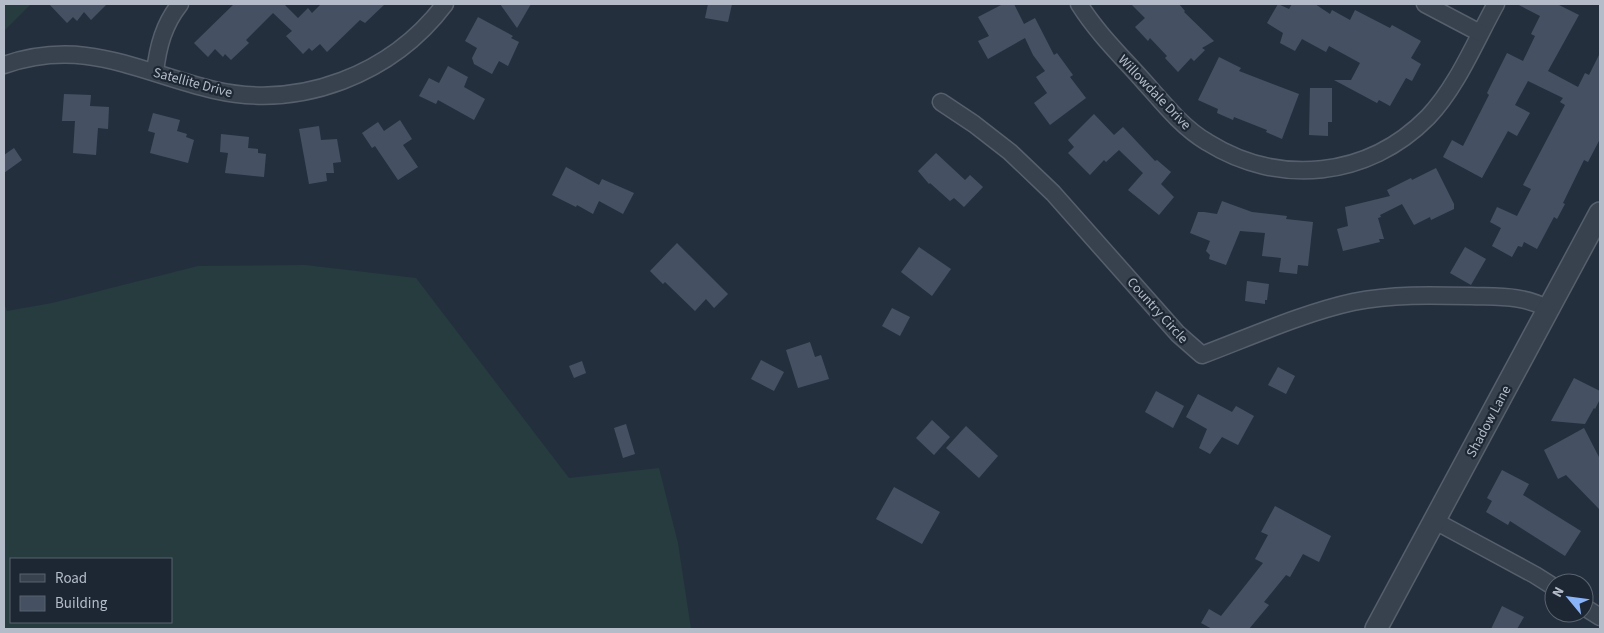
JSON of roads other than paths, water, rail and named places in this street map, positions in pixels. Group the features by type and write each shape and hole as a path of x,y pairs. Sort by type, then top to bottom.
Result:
{"street":[{"path":"155,72 157,52 163,31 172,13 180,4"},
{"name":"Satellite Drive","path":"4,65 46,56 72,54 101,57 214,90 242,94 274,95 304,92 334,85 364,73 390,58 412,41 446,4"},
{"name":"Willowdale Drive","path":"1079,4 1104,38 1184,124 1205,141 1228,154 1253,164 1282,170 1312,170 1339,167 1363,160 1387,149 1408,135 1429,116 1444,97 1496,4"},
{"path":"1425,4 1480,33"},
{"name":"Country Circle","path":"941,102 974,124 1010,152 1110,258 1178,334 1202,355 1316,313 1352,302 1388,296 1422,294 1518,297 1549,309"},
{"name":"Shadow Lane","path":"1376,629 1600,213"},
{"path":"1435,521 1544,581"}]}
